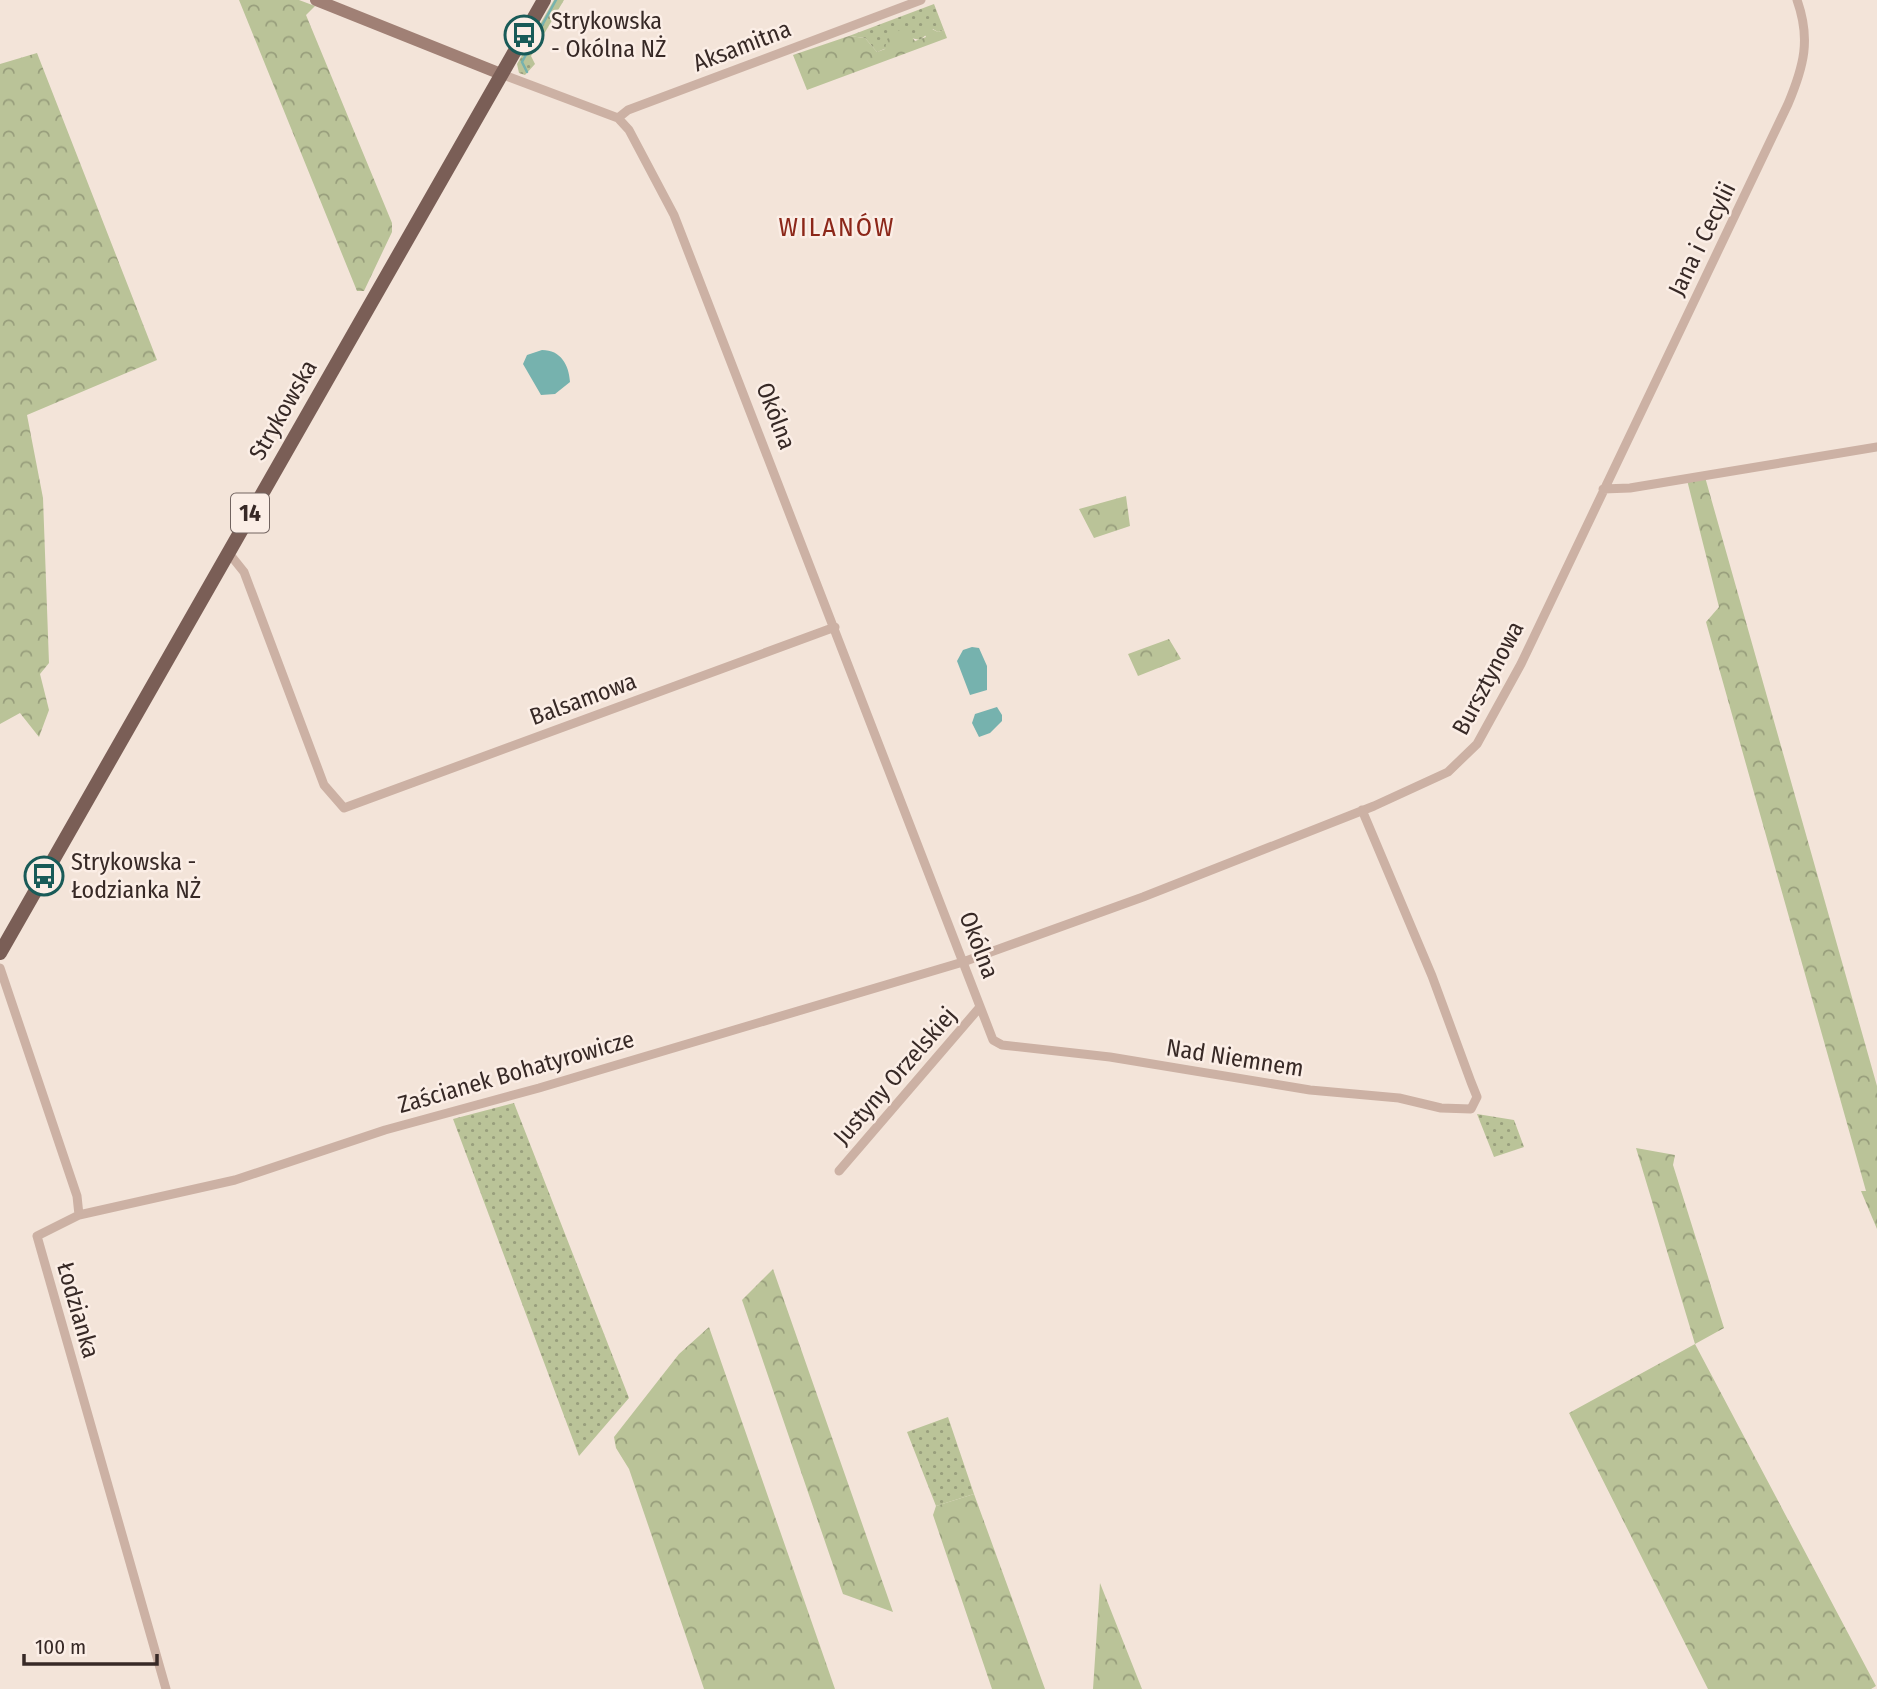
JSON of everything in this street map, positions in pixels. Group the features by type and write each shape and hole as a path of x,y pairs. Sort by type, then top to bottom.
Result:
{"main road":[{"name":"Strykowska","path":"0,953 544,0"}],"street":[{"path":"316,0 618,118"},
{"name":"Aksamitna","path":"618,118 628,110 920,0"},
{"name":"Jana i Cecylii","path":"1603,489 1799,79 1807,42 1797,0"},
{"name":"Okólna","path":"618,118 629,130 674,215 993,1040"},
{"path":"1603,489 1630,488 1877,447"},
{"name":"Bursztynowa","path":"963,962 1143,897 1362,810 1448,772 1477,744 1521,664 1603,489"},
{"name":"Balsamowa","path":"228,552 244,572 324,785 344,808 835,627"},
{"name":"Nad Niemnem","path":"993,1040 1002,1045 1110,1057 1310,1090 1399,1098 1441,1108 1471,1109 1476,1097 1471,1082 1432,976 1362,810"},
{"name":"Zaścianek Bohatyrowicze","path":"79,1215 235,1180 385,1130 539,1088 963,962"},
{"path":"0,968 73,1183 79,1215"},
{"name":"Justyny Orzelskiej","path":"839,1171 980,1007"},
{"name":"Łodzianka","path":"79,1215 37,1237 166,1689"}],"green space":[{"path":"239,0 299,0 315,6 306,15 392,223 392,232 364,291 357,291"},
{"path":"554,0 564,0 531,56 535,64 525,75 519,73 517,64"},
{"path":"934,4 944,30 938,32 933,29 920,40 911,38 877,52 865,38 849,36"},
{"path":"904,27 915,41 926,37 923,31 928,27 938,32 944,30 947,38 807,90 793,55 849,36 865,38 877,52 885,49 887,39"},
{"path":"37,53 157,360 27,415 43,498 49,663 40,674 49,710 39,737 20,713 0,724 0,64"},
{"path":"1705,477 1877,1086 1877,1229 1861,1191 1866,1191 1706,622 1719,607 1687,480"},
{"path":"1126,496 1130,526 1094,538 1079,509"},
{"path":"1169,639 1181,659 1138,676 1128,654"},
{"path":"514,1103 629,1398 579,1456 453,1119"},
{"path":"1477,1114 1514,1120 1524,1147 1494,1157"},
{"path":"1636,1148 1675,1155 1673,1165 1724,1328 1695,1344"},
{"path":"773,1269 893,1612 843,1594 742,1300"},
{"path":"709,1327 835,1689 704,1689 629,1469 616,1448 614,1437 679,1354"},
{"path":"1695,1344 1876,1686 1871,1689 1708,1689 1569,1413"},
{"path":"948,1417 974,1494 936,1506 907,1432"},
{"path":"974,1494 1045,1689 992,1689 933,1515 936,1506"},
{"path":"1100,1583 1142,1689 1093,1689"}],"water":[{"path":"542,350 559,356 568,370 570,382 555,394 541,395 523,364 527,355"},
{"path":"979,648 987,666 987,690 970,695 957,661 963,650"},
{"path":"997,707 1002,721 990,733 979,737 972,723 975,714"}],"waterway":[{"path":"527,72 522,62 556,0"}],"place":[{"name":"Strykowska - Okólna NŻ","path":"524,35"},
{"name":"Strykowska - Łodzianka NŻ","path":"44,876"}],"district":[{"name":"WILANÓW","path":"837,227"}]}
